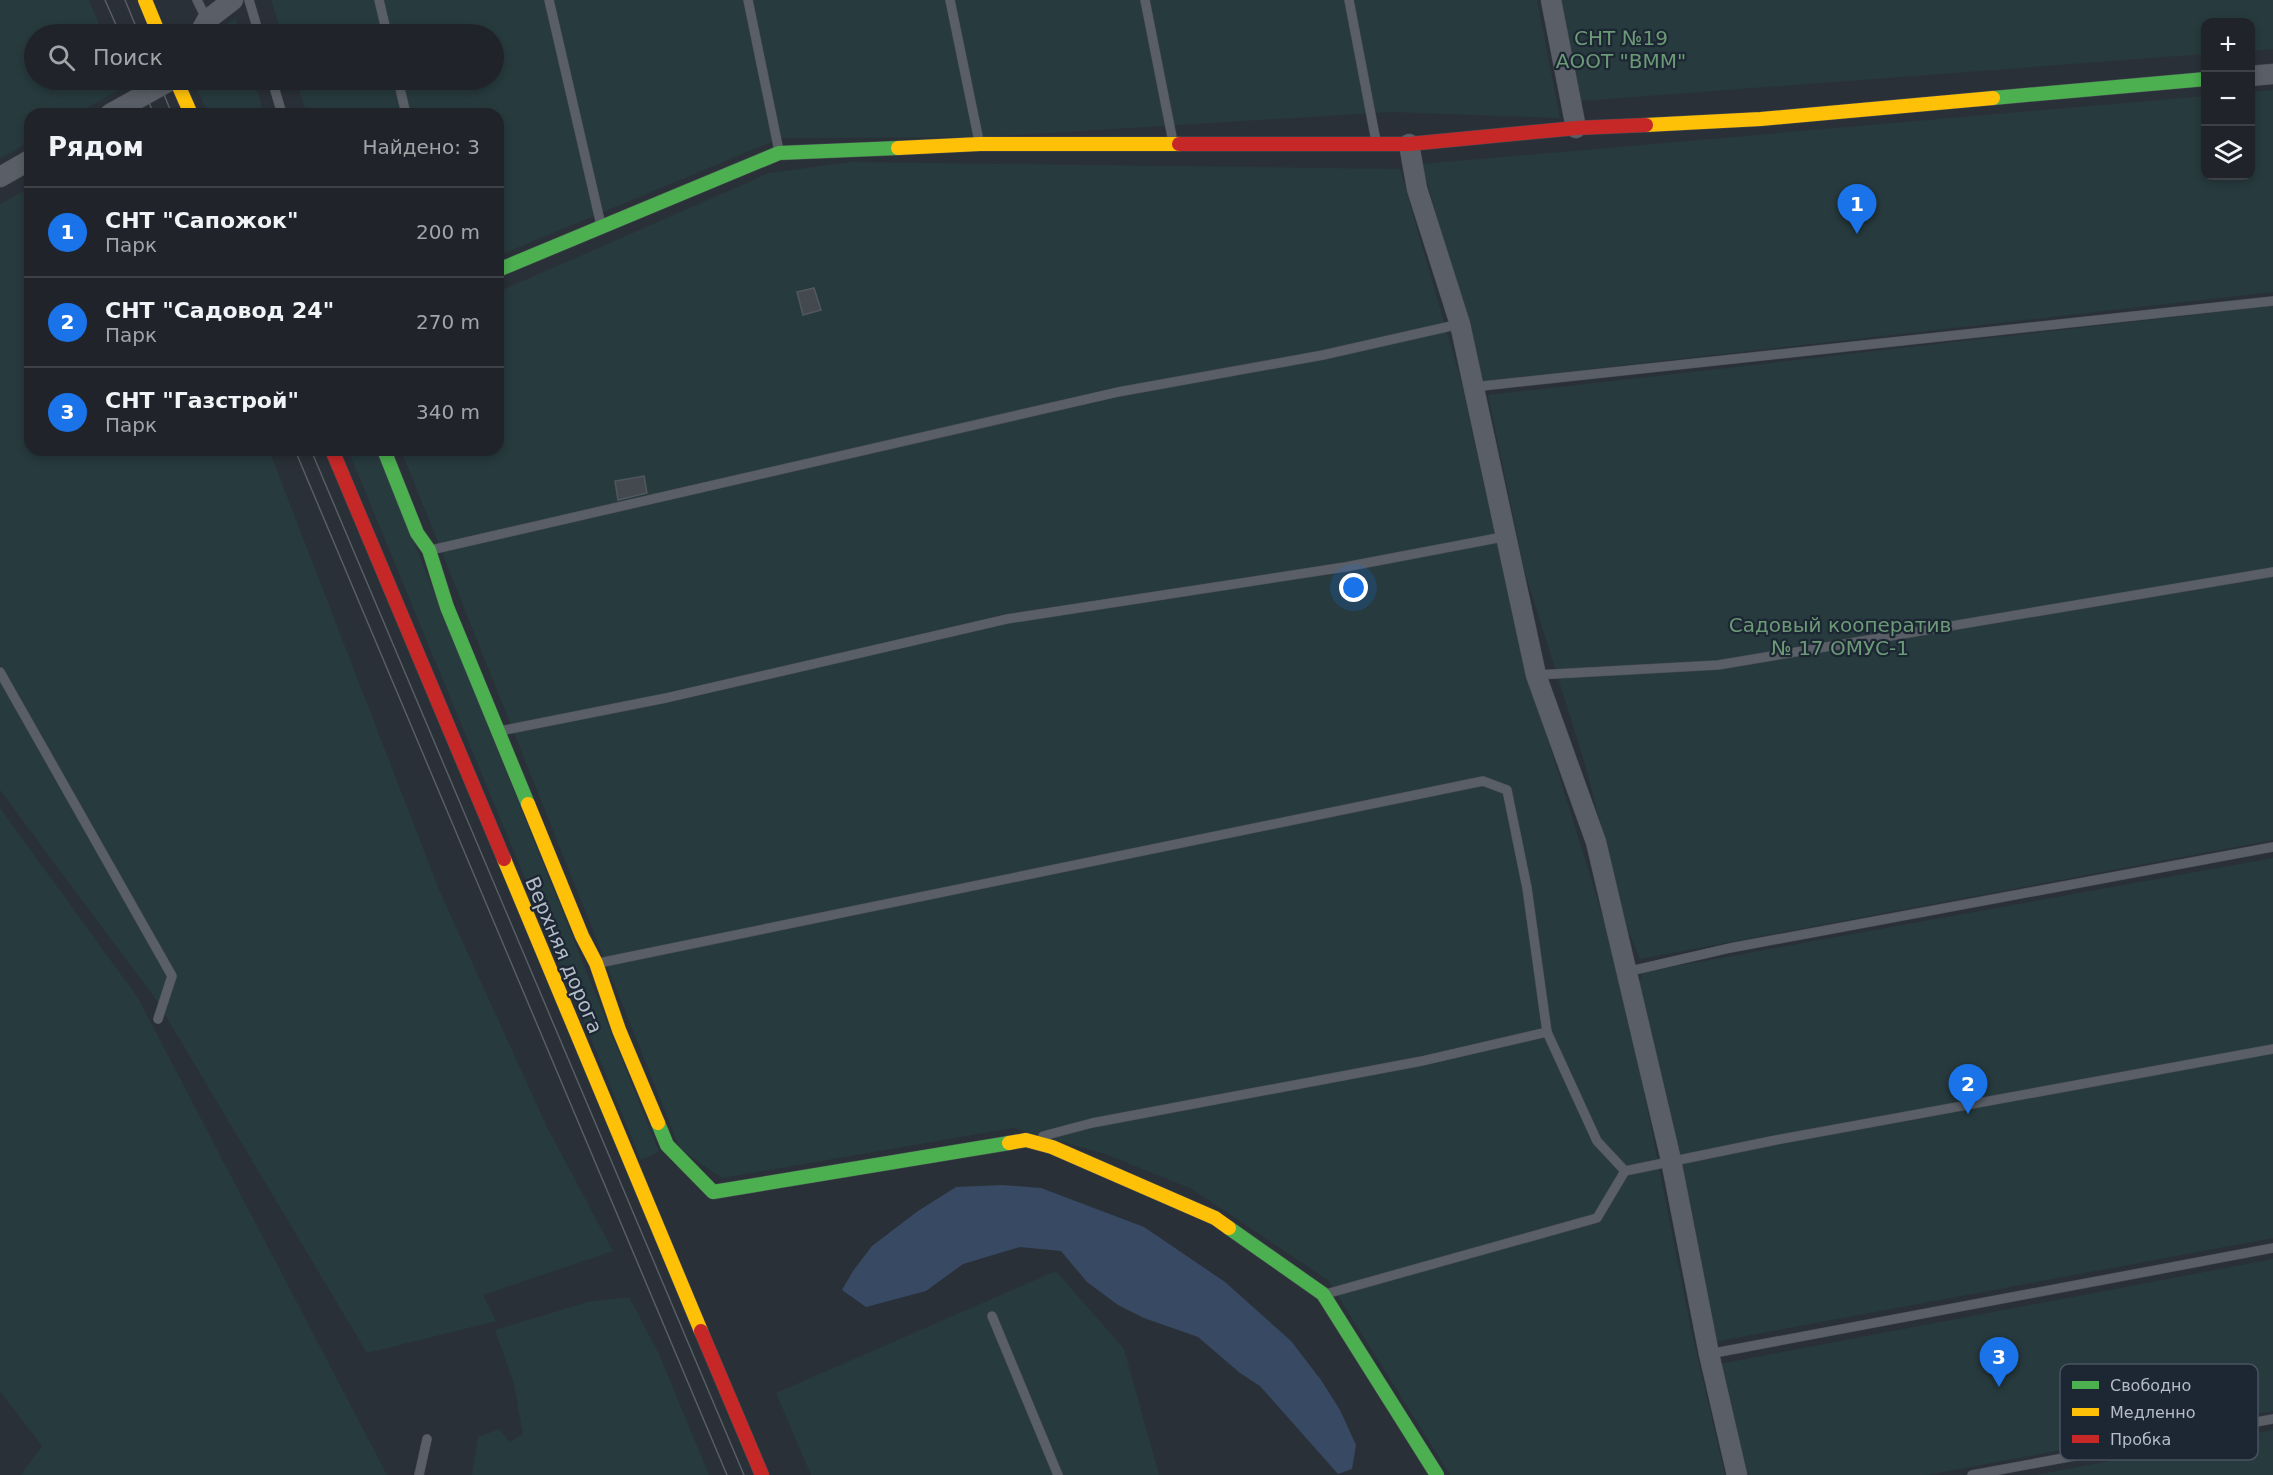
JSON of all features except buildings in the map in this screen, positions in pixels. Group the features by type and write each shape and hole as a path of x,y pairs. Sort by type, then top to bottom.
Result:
{"street":[{"path":"146,0 155,24"},
{"path":"206,24 233,0"},
{"path":"1551,0 1576,128"},
{"path":"2255,76 2273,74"},
{"path":"504,267 779,153 980,144 1409,144 1576,128 1761,119 2201,79"},
{"path":"121,108 153,90"},
{"path":"180,90 188,108"},
{"path":"1409,144 1417,189 1460,324 1508,537 1536,675 1596,842 1671,1160 1709,1354 1737,1475"},
{"path":"0,177 24,163"},
{"name":"Верхняя дорога","path":"335,456 762,1475"},
{"path":"386,456 417,532 429,550 447,607 582,936 596,963 619,1030 667,1145 713,1192 1026,1140 1052,1147 1215,1218 1323,1294 1437,1475"}],"lane":[{"path":"197,0 202,24"},
{"path":"249,0 256,24"},
{"path":"379,0 385,24"},
{"path":"549,0 601,227"},
{"path":"748,0 779,153"},
{"path":"950,0 980,144"},
{"path":"1145,0 1173,144"},
{"path":"1348,0 1377,143"},
{"path":"275,90 280,108"},
{"path":"400,90 405,108"},
{"path":"1473,387 2273,301"},
{"path":"429,550 1107,394 1323,356 1460,324"},
{"path":"497,732 666,698 1007,620 1345,567 1508,537"},
{"path":"1536,675 1718,665 2273,572"},
{"path":"0,672 172,976 158,1019"},
{"path":"596,963 1483,781 1507,790 1527,888 1547,1032 1597,1141 1625,1171"},
{"path":"1626,972 1741,945 2273,847"},
{"path":"1026,1140 1102,1121 1422,1061 1547,1032"},
{"path":"1323,1294 1598,1218 1625,1171 1671,1160 2273,1049"},
{"path":"1709,1354 2273,1248"},
{"path":"992,1316 1059,1475"},
{"path":"2258,1422 2273,1419"},
{"path":"419,1475 427,1439"},
{"path":"1972,1475 2060,1459"}],"green space":[{"path":"0,0 89,0 99,24 24,24 24,90 118,90 87,108 24,108 24,145 0,159"},
{"path":"271,0 1537,0 1560,118 1391,112 985,137 781,138 504,253 504,108 305,108 299,90 504,90 504,24 279,24"},
{"name":"СНТ №19 АООТ \"ВММ\"","path":"1561,0 2273,0 2273,49 2255,51 2255,18 2201,18 2201,54 1581,101"},
{"path":"236,19 237,24 227,24"},
{"path":"197,90 257,90 262,108 206,108"},
{"path":"2273,90 2273,292 1483,381 1422,164 2201,96 2201,180 2255,180 2255,92"},
{"path":"851,162 1400,169 1461,381 1521,653 1621,975 1691,1329 1725,1475 1450,1475 1328,1280 1192,1189 1105,1154 1013,1128 722,1178 680,1149 403,456 504,456 504,289 769,173"},
{"path":"24,191 24,456 271,456 440,892 547,1127 613,1251 483,1295 496,1321 367,1353 155,998 0,790 0,204"},
{"name":"Садовый кооператив № 17 ОМУС-1","path":"2273,306 2273,840 1640,959 1627,928 1585,764 1525,573 1488,395"},
{"path":"350,456 379,456 659,1152 641,1160"},
{"path":"0,808 138,998 387,1475 21,1475 42,1446 0,1391"},
{"path":"2273,858 2273,1238 1714,1342 1637,989 1643,972"},
{"path":"2273,1259 2273,1411 2258,1414 2258,1364 2060,1364 2060,1450 1927,1475 1745,1475 1719,1364"},
{"path":"1056,1271 1124,1349 1159,1475 811,1475 776,1393"},
{"path":"629,1297 659,1354 709,1475 472,1475 478,1437 499,1429 510,1442 523,1434 514,1384 495,1330 588,1302"},
{"path":"2273,1430 2273,1475 2036,1475 2115,1460 2258,1460 2258,1433"}],"water":[{"path":"1003,1185 1041,1188 1144,1227 1225,1282 1291,1341 1321,1380 1340,1410 1356,1445 1352,1469 1338,1474 1260,1386 1240,1373 1198,1337 1144,1318 1118,1305 1087,1282 1061,1251 1020,1247 963,1264 926,1291 866,1307 842,1290 872,1246 918,1211 956,1187"}],"tram line":[{"path":"105,0 116,24"},
{"path":"125,0 135,24"},
{"path":"143,90 151,108"},
{"path":"162,90 170,108"},
{"path":"298,456 727,1475"},
{"path":"314,456 744,1475"}],"traffic: fast":[{"path":"1993,98 2201,79"},
{"path":"504,268 779,153 898,148"},
{"path":"386,456 417,533 429,550 447,607 528,804"},
{"path":"658,1123 667,1145 713,1192 1009,1143"},
{"path":"1229,1228 1323,1294 1437,1475"}],"traffic: slow":[{"path":"145,0 155,24"},
{"path":"180,90 188,108"},
{"path":"1646,125 1761,119 1993,98"},
{"path":"898,148 980,144 1179,144"},
{"path":"528,804 582,936 596,963 619,1030 658,1123"},
{"path":"504,859 701,1331"},
{"path":"1009,1143 1026,1140 1052,1147 1215,1218 1229,1228"}],"traffic: jam":[{"path":"1179,144 1409,144 1576,128 1646,125"},
{"path":"335,456 504,859"},
{"path":"701,1331 762,1475"}],"place":[{"name":"СНТ \"Сапожок\"","path":"1857,234"},
{"name":"СНТ \"Садовод 24\"","path":"1968,1114"},
{"name":"СНТ \"Газстрой\"","path":"1999,1387"}]}
